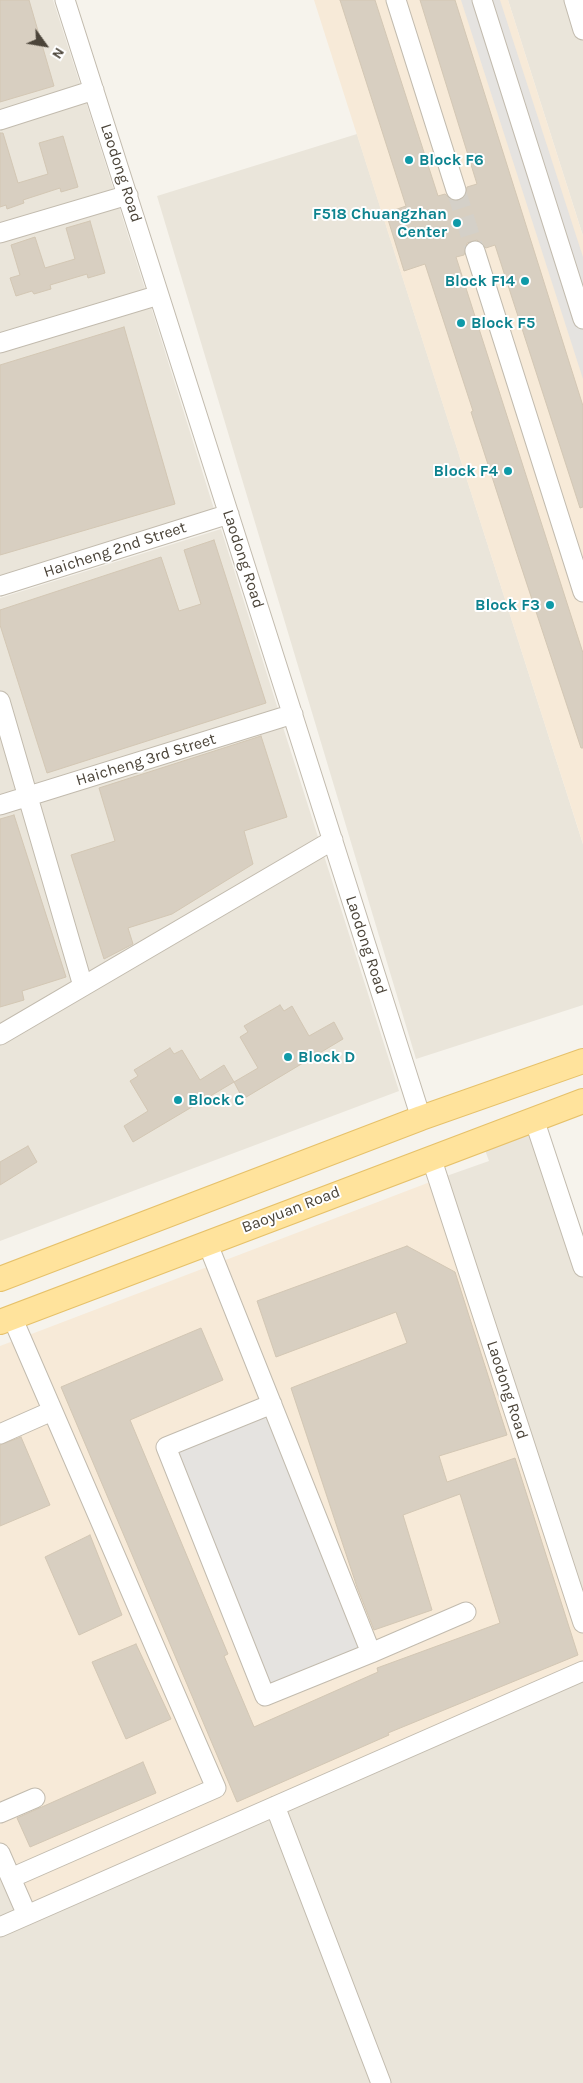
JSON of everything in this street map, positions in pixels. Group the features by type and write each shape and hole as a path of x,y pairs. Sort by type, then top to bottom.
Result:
{"main road":[{"path":"0,1279 421,1118 583,1061"},
{"name":"Baoyuan Road","path":"6,1319 583,1101"}],"street":[{"name":"Laodong Road","path":"66,0 421,1118"},
{"path":"396,0 456,190"},
{"path":"482,0 583,318"},
{"path":"574,0 583,30"},
{"path":"0,120 94,90"},
{"path":"0,233 128,195"},
{"path":"475,251 583,592"},
{"path":"0,343 160,295"},
{"name":"Haicheng 2nd Street","path":"0,586 229,514"},
{"path":"0,701 84,986"},
{"name":"Haicheng 3rd Street","path":"0,805 293,714"},
{"path":"0,1036 333,840"},
{"path":"534,1119 583,1267"},
{"name":"Laodong Road","path":"431,1157 578,1591 583,1622"},
{"path":"207,1242 371,1653"},
{"path":"5,1879 216,1788 52,1410 6,1319"},
{"path":"272,1404 166,1447 265,1696 466,1612"},
{"path":"0,1434 52,1410"},
{"path":"0,1927 583,1671"},
{"path":"0,1813 35,1798"},
{"path":"275,1806 381,2083"},
{"path":"0,1854 5,1879 22,1917"}],"shaded area":[{"path":"0,0 53,0 80,84 0,110"},
{"path":"314,0 508,0 583,236 583,844"},
{"path":"461,0 500,0 583,257 583,379"},
{"path":"508,0 583,0 583,236"},
{"path":"86,102 145,289 0,333 0,130"},
{"path":"357,134 583,844 583,1005 416,1059 157,196"},
{"path":"151,307 214,509 0,576 0,353"},
{"path":"221,529 278,709 0,795 0,598"},
{"path":"283,727 399,1091 0,1241 0,815"},
{"path":"538,1129 583,1267 583,1623 438,1179 489,1161 485,1150"},
{"path":"438,1179 583,1623 583,1671 22,1917 0,1866 0,1346"},
{"path":"270,1414 364,1651 268,1689 175,1453"},
{"path":"583,1671 583,2083 0,2083 0,1866"}],"building":[{"path":"0,0 29,0 54,86 0,102"},
{"path":"340,0 375,0 438,196 445,194 454,201 465,197 467,187 477,184 420,0 455,0 583,406 583,507 580,508 495,245 486,248 477,240 467,243 464,255 456,257 583,653 583,748 581,748 518,557 425,264 404,271 386,213 406,206"},
{"path":"0,133 3,133 18,183 48,174 39,143 63,136 78,187 61,192 60,188 23,200 24,203 7,209 6,205 0,207"},
{"path":"90,221 105,273 88,278 87,274 50,285 51,289 34,294 32,291 16,296 10,278 20,275 11,245 35,237 45,268 75,259 66,228"},
{"path":"124,327 175,504 0,555 0,365"},
{"path":"214,540 266,703 47,773 0,625 0,610 161,557 179,611 201,604 184,550"},
{"path":"261,736 287,817 244,831 253,864 172,914 128,928 133,944 104,959 71,855 115,841 99,788"},
{"path":"14,815 66,977 22,991 24,1000 0,1007 0,819"},
{"name":"Block D","path":"280,1005 284,1011 292,1006 309,1036 334,1022 343,1039 243,1099 234,1082 258,1068 240,1037 248,1032 244,1026"},
{"name":"Block C","path":"170,1048 174,1054 182,1050 200,1080 224,1065 234,1082 133,1142 124,1126 148,1111 130,1081 138,1076 134,1070"},
{"path":"28,1146 37,1162 0,1185 0,1162"},
{"path":"407,1246 455,1272 507,1435 439,1456 447,1482 515,1458 578,1655 388,1733 389,1735 237,1802 61,1387 201,1328 223,1380 130,1420 228,1654 224,1656 254,1727 378,1672 377,1668 500,1623 460,1494 403,1515 432,1610 374,1630 357,1587 291,1388 407,1343 396,1312 276,1357 257,1301"},
{"path":"21,1437 50,1505 0,1526 0,1445"},
{"path":"90,1535 122,1615 79,1635 45,1557"},
{"path":"136,1644 171,1719 126,1739 92,1662"},
{"path":"143,1762 156,1793 30,1847 17,1818"}],"tunnel":[{"path":"456,190 475,251"}],"place":[{"name":"Block F6","path":"409,160"},
{"name":"F518 Chuangzhan Center","path":"457,223"},
{"name":"Block F14","path":"525,281"},
{"name":"Block F5","path":"461,323"},
{"name":"Block F4","path":"508,471"},
{"name":"Block F3","path":"550,605"},
{"name":"Block D","path":"288,1057"},
{"name":"Block C","path":"178,1100"}]}
